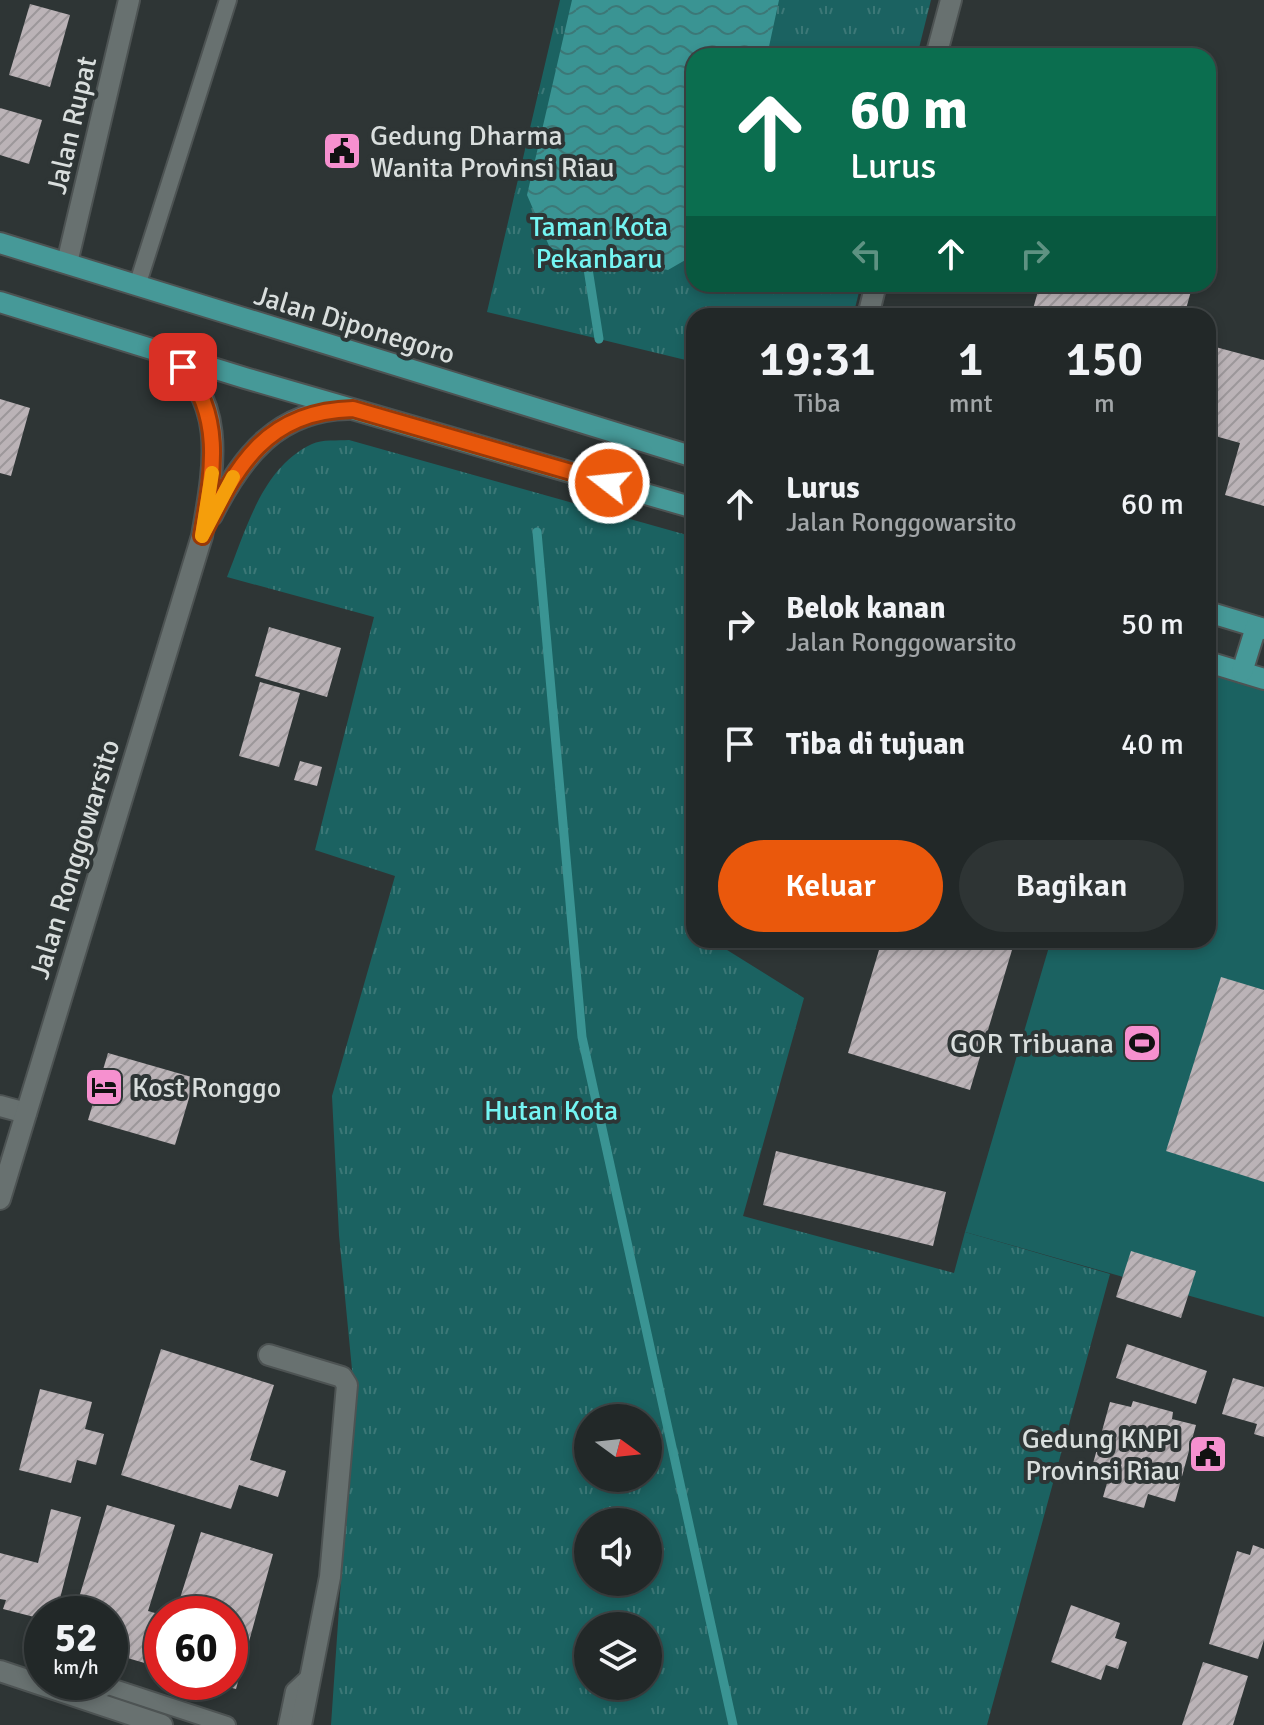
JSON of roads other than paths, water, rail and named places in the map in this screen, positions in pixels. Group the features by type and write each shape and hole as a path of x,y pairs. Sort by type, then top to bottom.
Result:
{"main road":[{"name":"Jalan Diponegoro","path":"0,243 686,455"},
{"path":"0,302 160,353 686,506"},
{"path":"1216,614 1260,628 1242,672"},
{"path":"1216,664 1264,679"}],"street":[{"name":"Jalan Rupat","path":"67,263 129,0"},
{"path":"938,48 951,0"},
{"name":"Jalan Ronggowarsito","path":"0,1199 202,536 212,477 212,424 196,383 183,367 160,353"},
{"name":"Jalan Ronggowarsito","path":"202,536 228,483 278,428 307,413 353,409"},
{"path":"0,1106 26,1113"},
{"path":"269,1355 346,1380 325,1576 301,1725"},
{"path":"0,1671 24,1679"},
{"path":"88,1700 162,1725"}],"lane":[{"path":"137,286 228,0"},
{"path":"287,1725 294,1691 310,1676"},
{"path":"128,1693 227,1725"}],"water":[{"path":"572,0 779,0 769,48 686,48 686,260 668,270 550,248 527,195"}],"waterway":[{"path":"586,256 599,339"},
{"path":"537,532 582,1037 733,1725"}],"place":[{"name":"Gedung Dharma Wanita Provinsi Riau","path":"342,151"},
{"name":"GOR Tribuana","path":"1142,1043"},
{"name":"Kost Ronggo","path":"104,1087"},
{"name":"Gedung KNPI Provinsi Riau","path":"1208,1454"}],"park label":[{"name":"Taman Kota Pekanbaru","path":"599,242"},
{"name":"Hutan Kota","path":"551,1110"}]}
